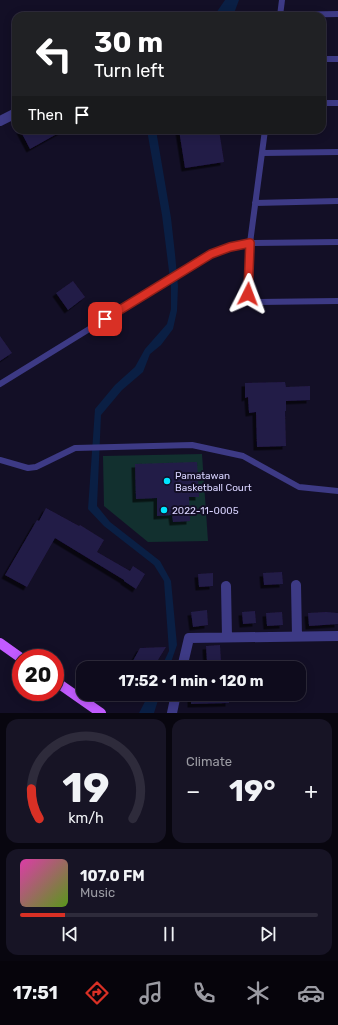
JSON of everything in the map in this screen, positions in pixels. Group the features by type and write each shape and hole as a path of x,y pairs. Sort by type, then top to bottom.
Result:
{"main road":[{"path":"0,643 12,652"},
{"path":"64,687 101,713"}],"street":[{"path":"296,585 297,636"},
{"path":"226,586 227,637"},
{"path":"184,661 189,638 338,636"},
{"path":"172,713 175,701"}],"lane":[{"path":"280,12 282,0"},
{"path":"326,14 338,14"},
{"path":"326,59 338,59"},
{"path":"326,103 338,103"},
{"path":"264,134 250,243 248,294 258,302 338,301"},
{"path":"262,153 338,152"},
{"path":"255,203 338,201"},
{"path":"0,384 211,254 230,247 250,243 338,242"},
{"path":"0,460 28,468 36,467 75,448 192,445 243,456 299,487 338,491"}],"green space":[{"path":"202,454 208,541 148,542 104,506 103,456"}],"water":[{"path":"225,0 239,0 234,12 217,12"},
{"path":"148,134 157,134 171,218 178,286 177,311 173,329 161,345 150,354 143,372 122,390 101,415 97,506 110,522 160,561 171,581 177,645 171,661 164,661 169,651 164,581 154,565 104,526 88,509 95,409 115,385 135,367 145,349 167,324 171,309 171,287 162,215"},
{"path":"145,701 158,701 154,713 139,713"}],"building":[{"path":"22,134 57,134 30,149"},
{"path":"180,134 220,134 224,162 185,168"},
{"path":"73,281 85,297 68,310 56,293"},
{"path":"0,336 12,353 0,361"},
{"path":"285,382 286,387 310,386 310,400 286,401 286,446 257,447 256,412 249,413 248,397 245,398 245,383"},
{"name":"Pamatawan Basketball Court","path":"197,462 199,497 189,497 190,521 173,522 172,515 157,516 157,498 136,499 135,464"},
{"path":"46,508 79,526 80,525 104,540 97,552 130,571 133,566 145,574 136,589 124,580 55,538 27,587 5,575 37,520 39,521"},
{"path":"282,572 283,584 264,585 263,573"},
{"path":"213,573 213,586 199,587 198,574"},
{"path":"207,610 208,625 193,627 191,612"},
{"path":"255,611 256,623 243,624 242,612"},
{"path":"282,612 283,625 267,626 266,613"},
{"path":"308,613 338,613 338,624 309,626"},
{"path":"220,645 221,661 207,661 206,646"},
{"path":"166,647 157,661 133,661 140,648"},
{"path":"191,701 229,701 229,703 191,704"}],"place":[{"name":"Pamatawan Basketball Court","path":"167,481"},
{"name":"2022-11-0005","path":"164,510"}],"route":[{"path":"105,319 211,254 230,247 250,243 248,294"}]}
